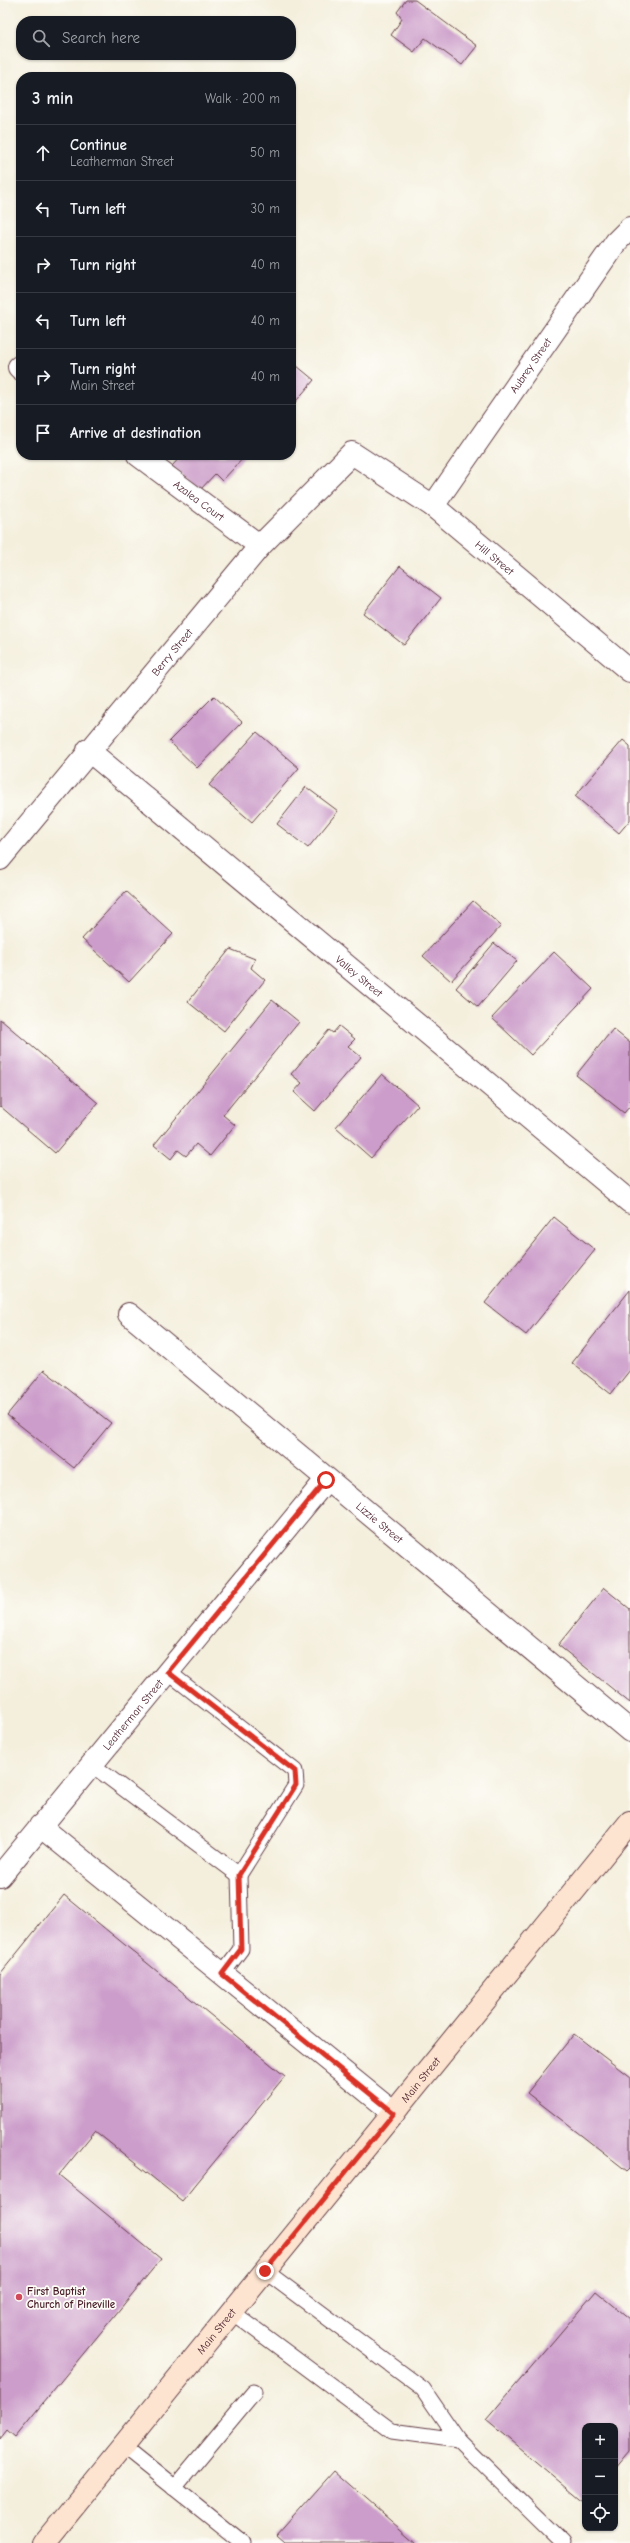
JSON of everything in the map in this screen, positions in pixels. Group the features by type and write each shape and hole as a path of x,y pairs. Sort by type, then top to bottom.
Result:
{"main road":[{"name":"Main Street","path":"44,2543 630,1822"}],"street":[{"name":"Aubrey Street","path":"433,506 616,242 630,228"},
{"name":"Hill Street","path":"352,453 433,506 630,671"},
{"name":"Berry Street","path":"0,859 88,750 260,546 352,453"},
{"name":"Azalea Court","path":"145,460 260,546"},
{"name":"Valley Street","path":"88,750 630,1202"},
{"name":"Lizzie Street","path":"129,1314 326,1480 630,1731"},
{"name":"Leatherman Street","path":"0,1876 326,1480"},
{"path":"40,1826 394,2113"}],"lane":[{"path":"168,1672 295,1771 296,1785 239,1875 241,1949 222,1974"},
{"path":"91,1764 239,1875"},
{"path":"265,2271 423,2389 458,2440 564,2543"},
{"path":"232,2312 392,2431 458,2440"},
{"path":"174,2488 254,2392"},
{"path":"122,2446 243,2543"}],"building":[{"path":"406,0 415,0 477,46 462,65 425,38 414,52 391,35 402,19 397,12"},
{"path":"296,365 314,380 296,401"},
{"path":"177,460 241,460 222,481 215,474 200,490 172,466"},
{"path":"400,566 441,598 404,645 363,613"},
{"path":"214,696 242,722 197,768 169,741"},
{"path":"257,732 299,768 252,822 209,785"},
{"path":"623,740 630,746 630,820 619,833 575,796"},
{"path":"306,787 338,811 308,848 277,824"},
{"path":"126,891 173,934 129,982 82,939"},
{"path":"473,901 501,926 451,981 423,956"},
{"path":"494,943 517,961 478,1007 456,988"},
{"path":"230,949 255,959 251,968 265,980 224,1031 188,1002"},
{"path":"554,952 593,989 531,1055 492,1018"},
{"path":"272,1000 299,1022 223,1115 235,1125 210,1156 196,1144 186,1156 178,1150 171,1159 154,1145"},
{"path":"0,1019 98,1103 55,1153 0,1106"},
{"path":"339,1026 355,1039 348,1046 361,1057 315,1111 294,1092 302,1083 291,1074 329,1030 333,1033"},
{"path":"613,1029 630,1043 630,1106 624,1113 576,1075"},
{"path":"382,1074 418,1105 371,1158 336,1127"},
{"path":"554,1217 595,1250 526,1335 485,1303"},
{"path":"630,1290 630,1370 611,1394 572,1363"},
{"path":"44,1370 111,1423 74,1468 7,1415"},
{"path":"604,1588 630,1609 630,1703 558,1645"},
{"path":"64,1895 285,2076 182,2201 95,2131 59,2175 161,2259 15,2437 7,2430 0,2439 0,1974"},
{"path":"574,2034 630,2077 630,2168 627,2171 527,2093"},
{"path":"596,2291 630,2319 630,2451 618,2465 618,2423 582,2423 582,2500 486,2420"},
{"path":"334,2471 416,2543 284,2543 276,2536"}],"place":[{"name":"First Baptist Church of Pineville","path":"19,2297"}],"route":[{"path":"265,2271 394,2113 222,1974 241,1949 239,1875 296,1785 295,1771 168,1672 326,1480"}]}
